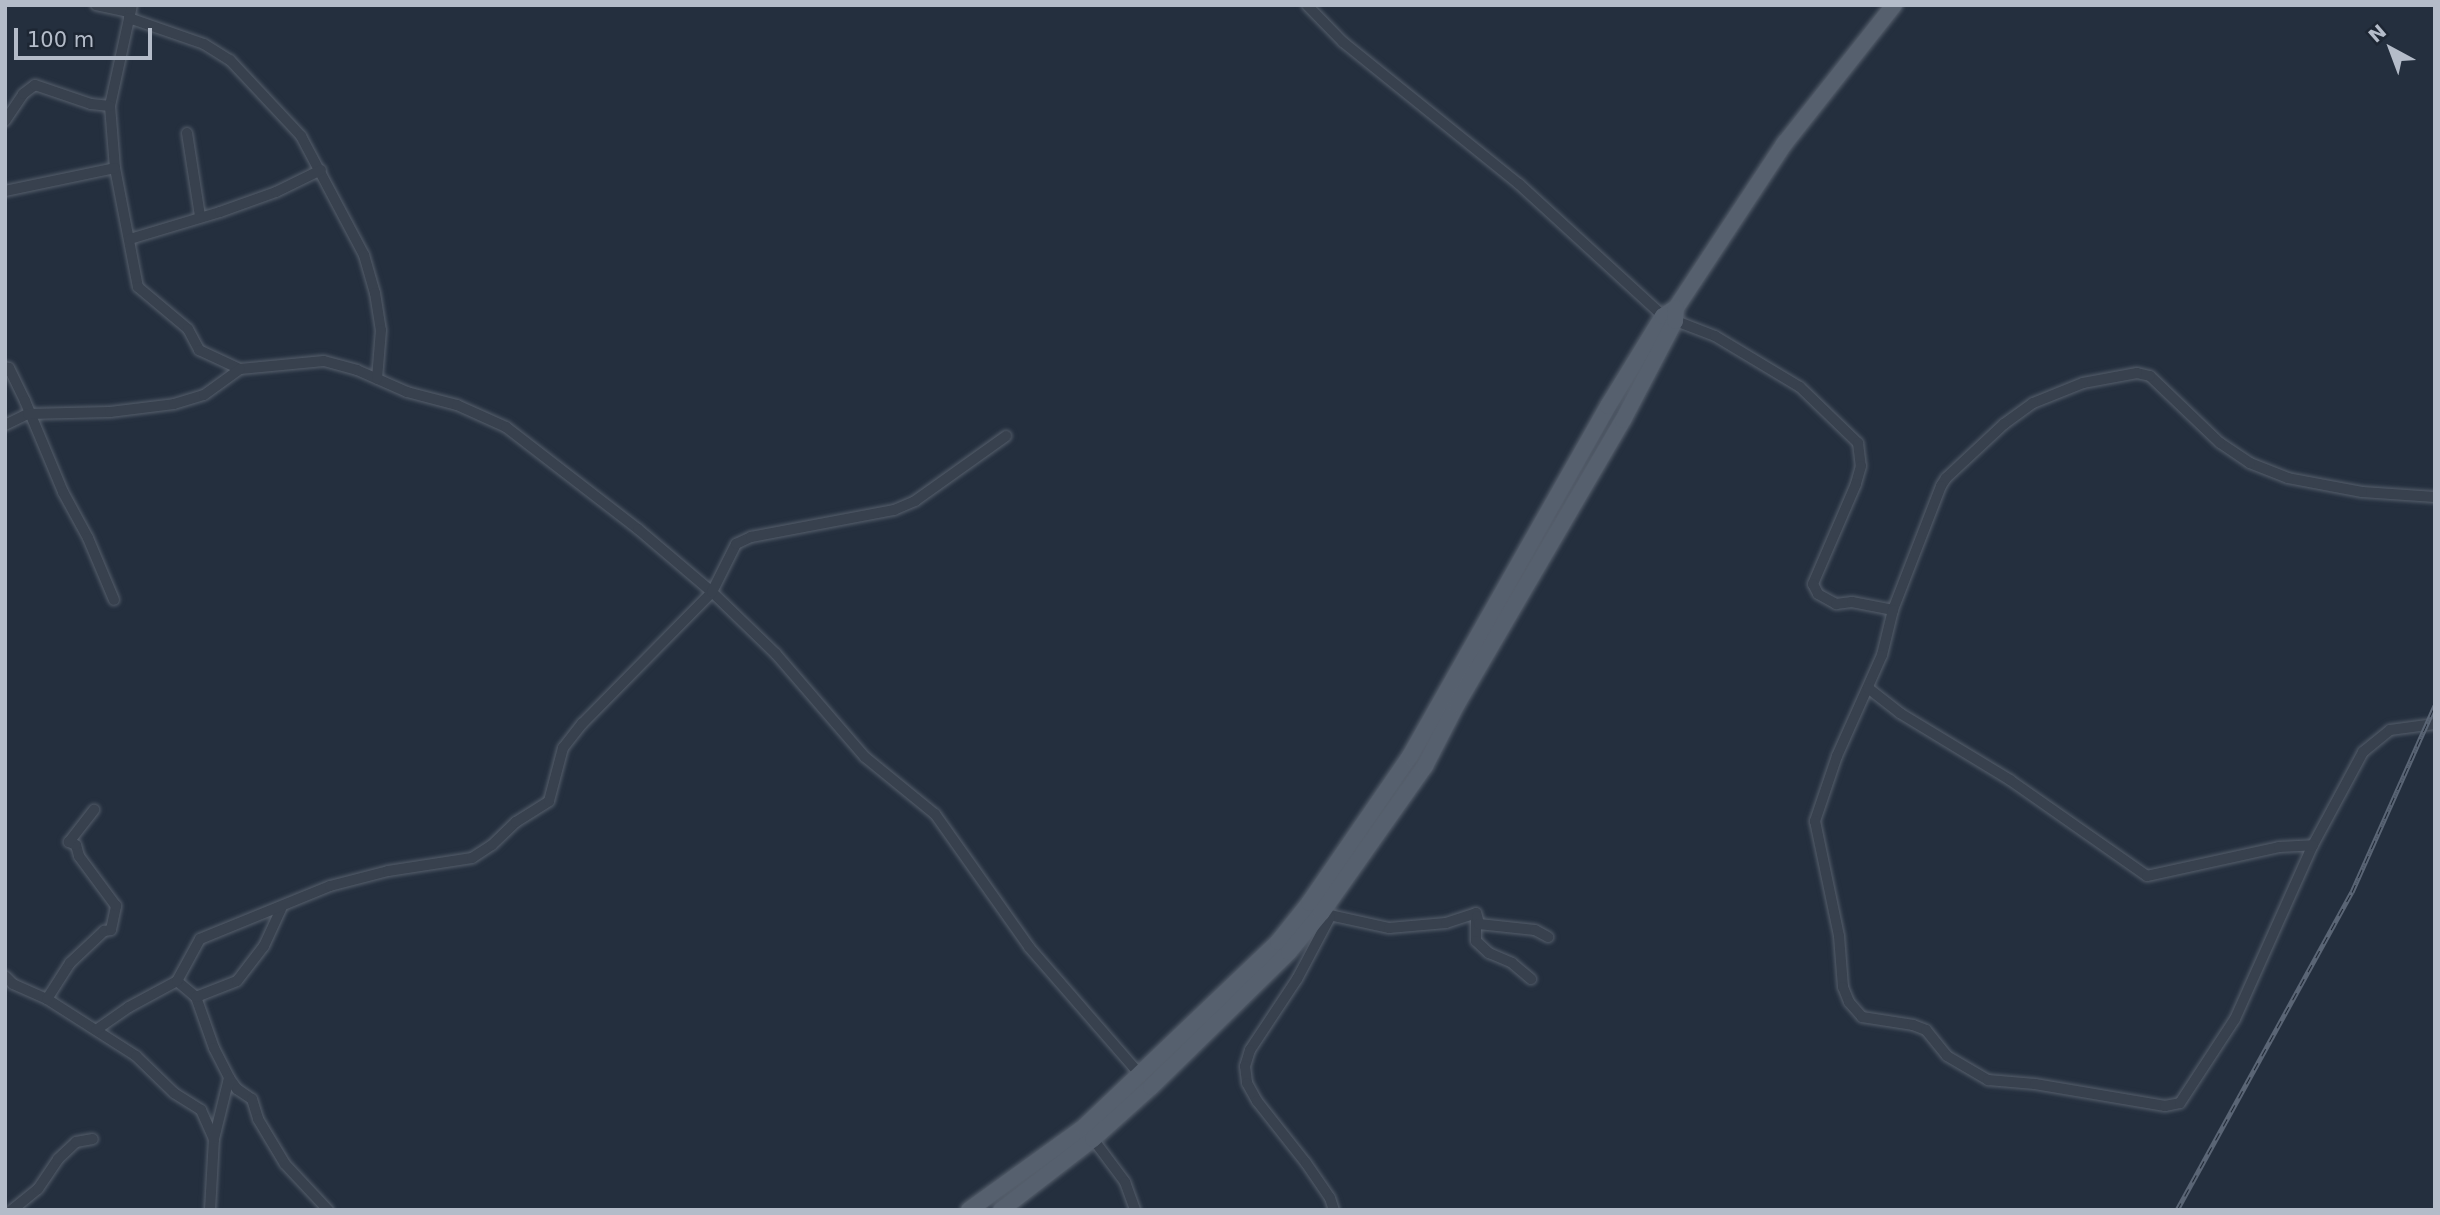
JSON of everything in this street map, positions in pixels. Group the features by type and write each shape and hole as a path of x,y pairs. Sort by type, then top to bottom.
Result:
{"main road":[{"path":"969,1210 1084,1127 1141,1076 1278,942 1348,849 1410,756 1580,454 1671,315 1785,143 1894,5"},
{"path":"1001,1210 1093,1139 1326,914 1426,766 1457,704 1623,420 1671,315"}],"street":[{"path":"96,5 130,12 204,44 230,60 301,135 364,255 375,293 381,330 377,379"},
{"path":"1307,5 1343,42 1519,184 1671,315 1715,336 1800,387 1858,443 1861,466 1856,484 1813,584 1818,594 1836,604 1852,602 1894,610"},
{"path":"130,12 110,106 115,168 138,287 188,330 199,350 240,369 324,361 377,379 407,393 457,405 506,427 638,529 712,592 776,654 864,757 936,814 1029,947 1141,1076"},
{"path":"5,121 23,94 35,85 91,104 110,106"},
{"path":"187,133 200,216"},
{"path":"5,191 115,168"},
{"path":"130,239 276,192 321,170"},
{"path":"5,367 9,368 25,401 63,492 88,537 114,600"},
{"path":"5,425 29,414 110,412 174,404 204,395 240,369"},
{"path":"2435,497 2362,492 2288,478 2250,463 2220,443 2150,376 2119,374 2083,383 2033,403 2004,424 1946,478 1894,610 1882,655 1837,756 1815,821 1839,936 1843,987 1852,1009 1862,1017 1913,1025 1926,1030 1947,1056 1988,1080 2035,1084 2165,1106 2180,1103 2235,1019 2313,845 2363,752 2390,730 2435,724"},
{"path":"96,1030 129,1007 177,981 200,939 281,909 330,886 388,871 472,858 492,845 516,822 550,801 563,748 712,592 736,544 751,537 894,510 915,501 1006,436"},
{"path":"1868,688 1900,713 2010,780 2147,876 2279,848 2313,845"},
{"path":"47,999 70,963 104,931 111,930 116,906 79,856 76,845 69,842 94,810"},
{"path":"196,997 237,981 264,946 281,909"},
{"path":"1334,1210 1330,1198 1257,1101 1247,1083 1245,1066 1250,1050 1297,979 1326,914 1389,928 1446,923 1476,913"},
{"path":"1476,913 1479,924 1535,930 1548,937"},
{"path":"1476,913 1476,941 1489,953 1512,963 1531,979"},
{"path":"5,976 13,984 47,999 136,1056 174,1093 201,1110 214,1139"},
{"path":"177,981 196,997 214,1048 229,1078 237,1090 252,1099 258,1119 285,1164 328,1210"},
{"path":"210,1210 214,1139 229,1078"},
{"path":"12,1210 38,1189 58,1158 76,1142 93,1139"},
{"path":"1093,1139 1125,1182 1135,1210"}],"railway":[{"path":"2177,1210 2352,892 2435,706"}]}
